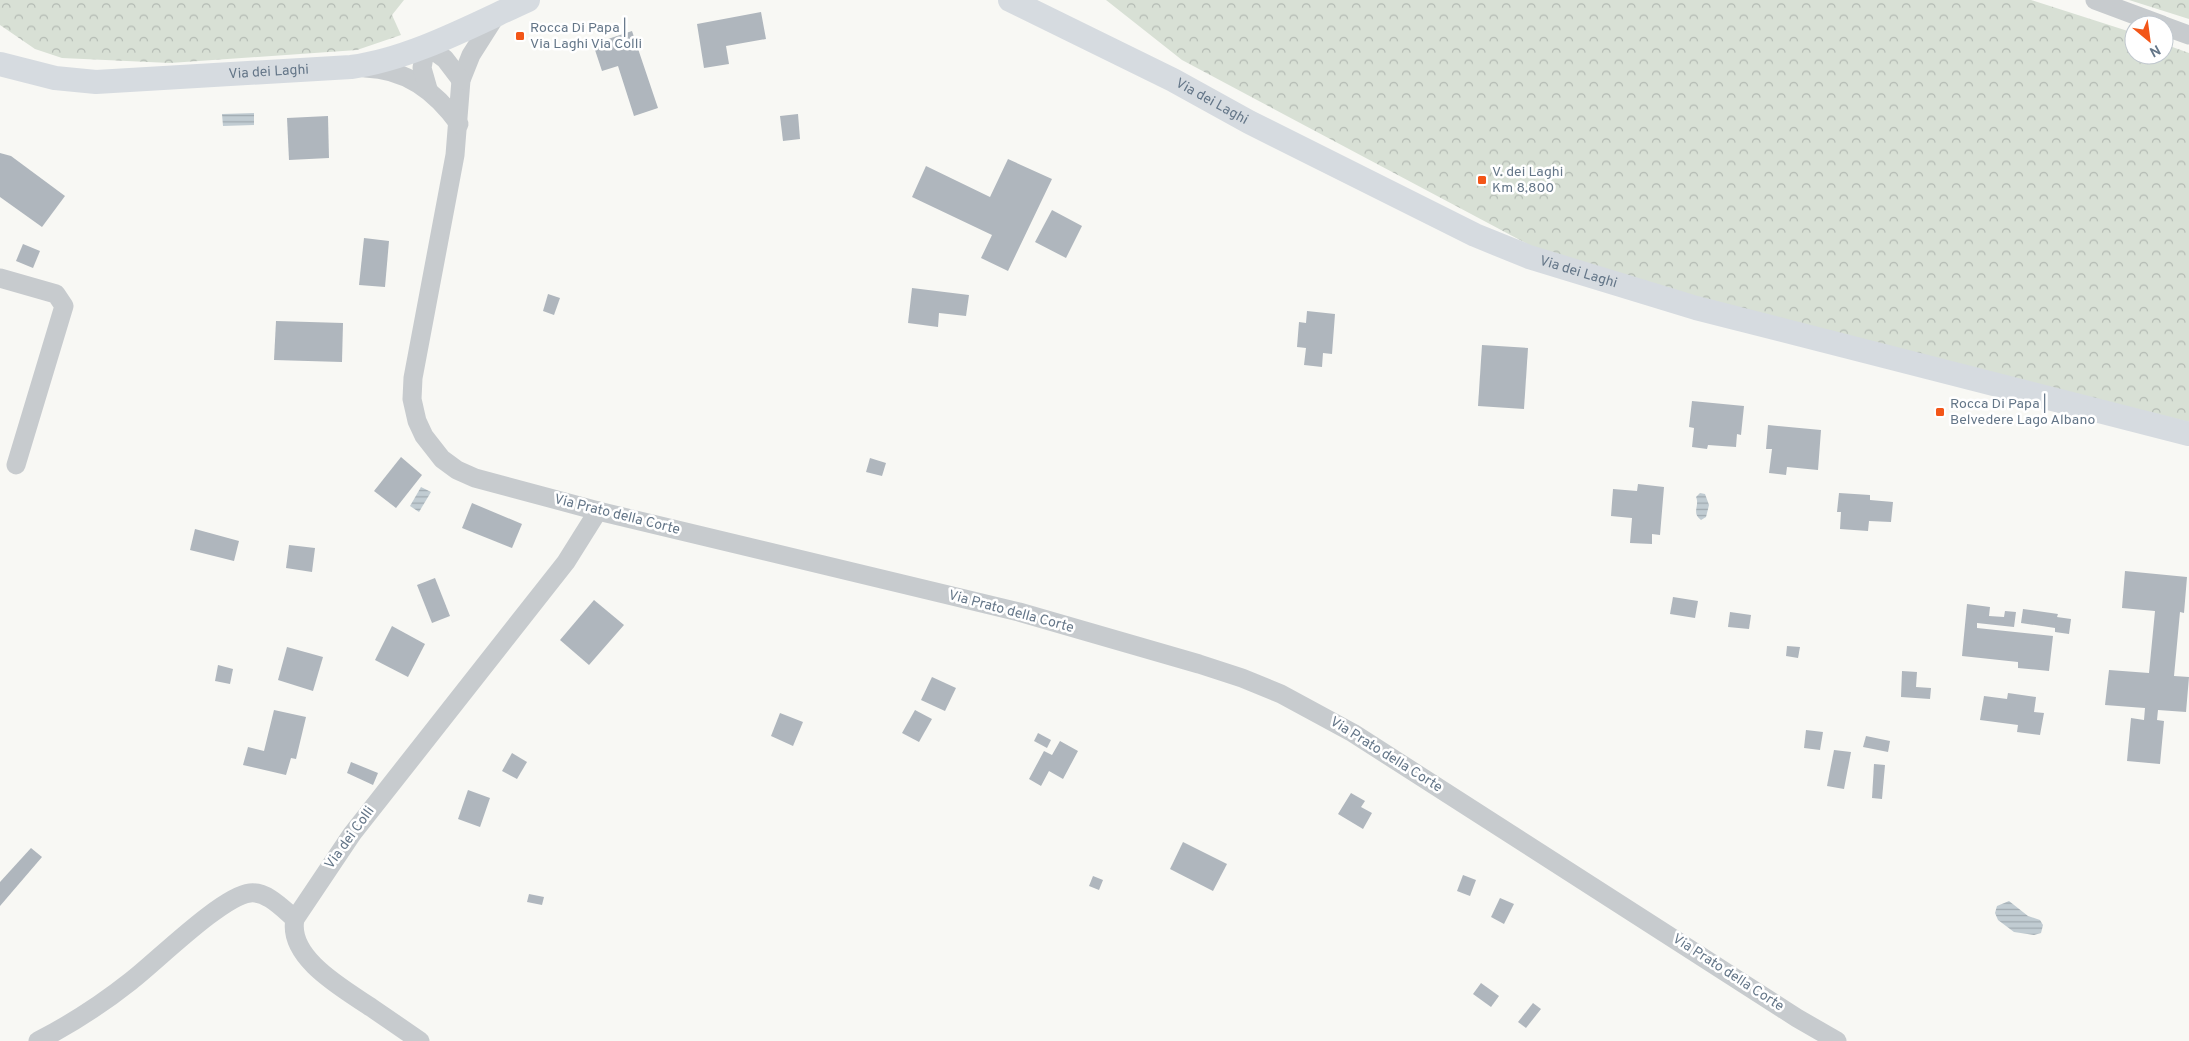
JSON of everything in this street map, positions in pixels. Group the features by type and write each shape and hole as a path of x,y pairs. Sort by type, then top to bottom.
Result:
{"main road":[{"name":"Via dei Laghi","path":"0,64 63,79 96,82 351,67 378,62 426,45 528,0"},
{"name":"Via dei Laghi","path":"1010,0 1173,80 1301,148 1475,235 1514,252 1572,272 1696,308 2189,434"}],"street":[{"path":"2095,0 2136,15"},
{"name":"Via Prato della Corte","path":"497,14 471,55 461,80 459,124 455,155 413,378 412,399 417,421 424,436 435,451 457,470 476,478 598,511 1019,612 1214,668 1262,685 1308,707 1354,734 1789,1013 1837,1041"},
{"path":"2174,29 2189,35"},
{"path":"428,89 422,68 426,45 445,59 461,80"},
{"path":"351,67 378,68 394,72 428,89 443,103 459,124"},
{"path":"0,278 56,294 64,306 16,465"},
{"name":"Via dei Colli","path":"296,919 352,834 566,562 598,511"},
{"path":"38,1041 113,995 146,970 199,924 238,896 250,893 268,898 296,919 294,933 297,942 317,968 344,990 420,1041"}],"green space":[{"path":"0,0 404,0 392,15 401,35 357,50 170,63 62,58 35,49 0,25"},
{"path":"1106,0 2031,0 2124,30 2124,65 2174,65 2174,48 2189,53 2189,422 1826,333 1610,273 1531,246 1182,60"},
{"path":"2129,0 2189,0 2189,19"}],"shaded area":[{"path":"254,113 254,125 223,126 222,114"},
{"path":"421,487 431,492 419,512 410,506"},
{"path":"1700,493 1705,494 1709,505 1706,517 1701,520 1696,512 1696,497"},
{"path":"2009,901 2028,916 2040,920 2043,925 2041,933 2034,935 2014,932 1998,920 1995,913 1997,906"}],"building":[{"path":"761,12 766,39 726,46 729,64 704,68 697,24"},
{"path":"632,31 658,108 634,116 618,66 602,71 593,44"},
{"path":"798,114 800,139 783,141 780,116"},
{"path":"328,116 329,158 289,160 287,118"},
{"path":"0,153 11,156 65,196 42,227 0,197"},
{"path":"1008,159 1052,179 1008,271 981,258 992,235 912,197 926,166 990,197"},
{"path":"1052,210 1082,226 1066,258 1035,242"},
{"path":"364,238 389,241 385,287 359,285"},
{"path":"23,244 40,251 33,268 16,261"},
{"path":"912,288 969,295 966,316 939,313 938,327 908,323"},
{"path":"548,294 560,298 554,315 543,311"},
{"path":"1307,311 1335,314 1332,354 1323,353 1322,367 1304,365 1306,348 1297,347 1299,322 1306,323"},
{"path":"276,321 343,323 342,362 274,360"},
{"path":"1482,345 1528,348 1524,409 1478,406"},
{"path":"1692,401 1744,406 1741,435 1737,434 1736,447 1708,445 1707,449 1692,447 1694,428 1689,427"},
{"path":"1768,425 1821,430 1818,470 1787,467 1786,475 1769,473 1772,449 1766,449"},
{"path":"401,457 422,475 396,508 374,491"},
{"path":"870,458 886,463 882,476 866,472"},
{"path":"1638,484 1664,487 1660,535 1652,534 1652,544 1630,543 1632,518 1611,516 1613,489 1637,491"},
{"path":"1839,493 1870,495 1870,500 1893,502 1891,522 1869,521 1868,531 1840,529 1841,512 1837,512"},
{"path":"472,503 522,524 512,548 462,528"},
{"path":"195,529 239,541 234,561 190,550"},
{"path":"289,545 315,548 312,572 286,568"},
{"path":"2125,571 2187,577 2184,613 2180,612 2174,676 2189,677 2186,712 2158,710 2157,720 2164,721 2160,764 2127,761 2131,718 2144,720 2145,708 2105,705 2109,670 2149,673 2155,611 2122,608"},
{"path":"435,578 450,616 432,623 417,585"},
{"path":"1673,597 1698,601 1695,618 1670,614"},
{"path":"594,600 624,625 589,665 560,640"},
{"path":"1967,604 1990,607 1989,616 2004,617 2005,611 2016,612 2014,627 1977,623 1977,628 2053,636 2049,671 2018,668 2018,662 1962,656"},
{"path":"2023,609 2058,614 2057,617 2071,619 2069,634 2055,632 2055,628 2021,623"},
{"path":"1730,612 1751,615 1749,629 1728,627"},
{"path":"392,626 425,644 408,677 375,660"},
{"path":"1787,646 1800,647 1798,658 1786,656"},
{"path":"287,647 323,657 313,691 278,680"},
{"path":"218,665 233,669 230,684 215,681"},
{"path":"1902,671 1917,672 1916,687 1931,688 1930,699 1901,697"},
{"path":"932,677 956,688 945,711 921,700"},
{"path":"2008,693 2036,697 2034,712 2044,713 2040,735 2017,732 2018,725 1980,720 1984,696 2007,699"},
{"path":"274,710 306,717 296,759 291,758 286,775 243,765 248,747 264,751"},
{"path":"915,710 932,719 919,742 902,733"},
{"path":"780,713 803,722 793,746 771,736"},
{"path":"1806,730 1823,732 1820,750 1804,748"},
{"path":"1038,733 1051,740 1047,748 1034,741"},
{"path":"1866,736 1890,741 1888,752 1863,747"},
{"path":"1060,741 1078,751 1063,779 1049,771 1041,786 1029,779 1044,751 1052,755"},
{"path":"1834,750 1851,752 1844,789 1827,786"},
{"path":"512,753 527,762 517,779 502,771"},
{"path":"351,762 378,773 373,785 347,773"},
{"path":"1874,764 1885,765 1882,799 1872,798"},
{"path":"468,790 490,798 480,827 458,819"},
{"path":"1351,793 1365,801 1361,807 1372,813 1363,829 1338,814"},
{"path":"1183,842 1227,864 1213,891 1170,869"},
{"path":"31,848 42,857 0,906 0,882"},
{"path":"1463,875 1476,880 1470,896 1457,891"},
{"path":"1093,876 1103,880 1099,890 1089,886"},
{"path":"529,894 544,897 542,905 527,902"},
{"path":"1500,898 1514,904 1504,924 1491,917"},
{"path":"1481,983 1499,996 1491,1007 1473,994"},
{"path":"1533,1003 1541,1009 1526,1028 1518,1022"}],"place":[{"name":"Rocca Di Papa | Via Laghi Via Colli","path":"520,36"},
{"name":"V. dei Laghi Km 8,800","path":"1482,180"},
{"name":"Rocca Di Papa | Belvedere Lago Albano","path":"1940,412"}]}
